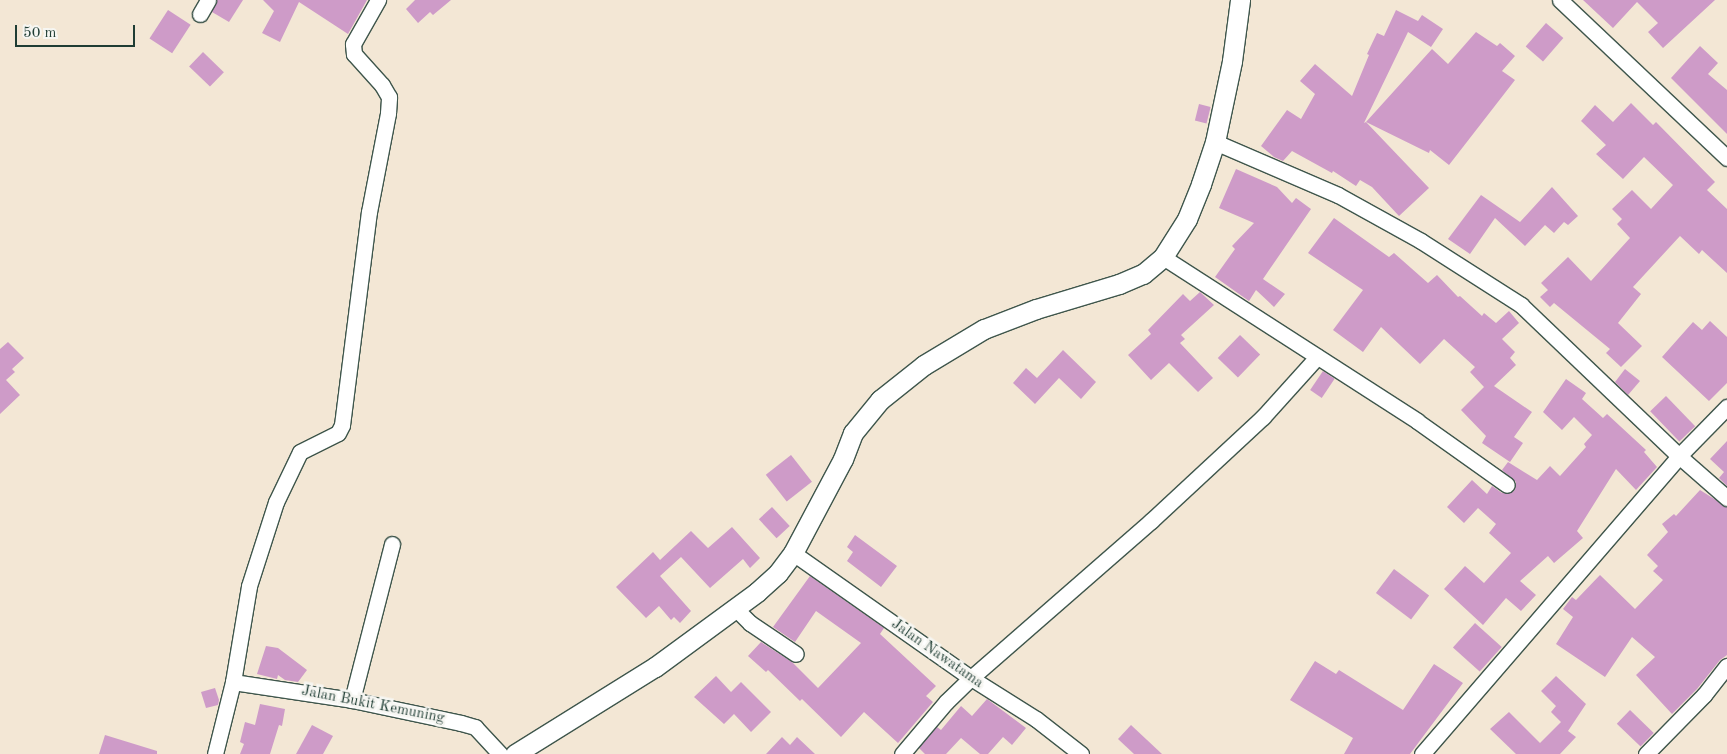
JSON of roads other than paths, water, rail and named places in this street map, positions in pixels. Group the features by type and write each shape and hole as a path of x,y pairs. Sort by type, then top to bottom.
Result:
{"street":[{"path":"200,14 208,0"},
{"path":"214,754 233,682 249,586 276,502 300,452 338,433 342,424 369,212 388,113 389,97 382,85 354,54 353,44 378,0"},
{"path":"515,754 655,667 734,607 757,592 778,573 793,553 843,459 854,433 880,400 924,364 984,330 1036,309 1119,284 1143,274 1163,257 1187,219 1202,184 1215,142 1232,61 1240,0"},
{"path":"1560,0 1727,158"},
{"path":"1215,142 1338,195 1421,241 1474,273 1521,305 1679,456 1727,498"},
{"path":"1163,257 1417,421 1506,485"},
{"path":"902,754 946,702 971,678 1151,521 1263,417 1317,357"},
{"path":"1422,754 1679,456 1727,407"},
{"path":"352,700 392,544"},
{"name":"Jalan Nawatama","path":"793,553 971,678 1036,719 1081,754"},
{"path":"734,607 750,623 796,654"},
{"path":"1646,754 1704,695 1727,666"},
{"name":"Jalan Bukit Kemuning","path":"233,682 352,700 475,727 500,754"}]}
